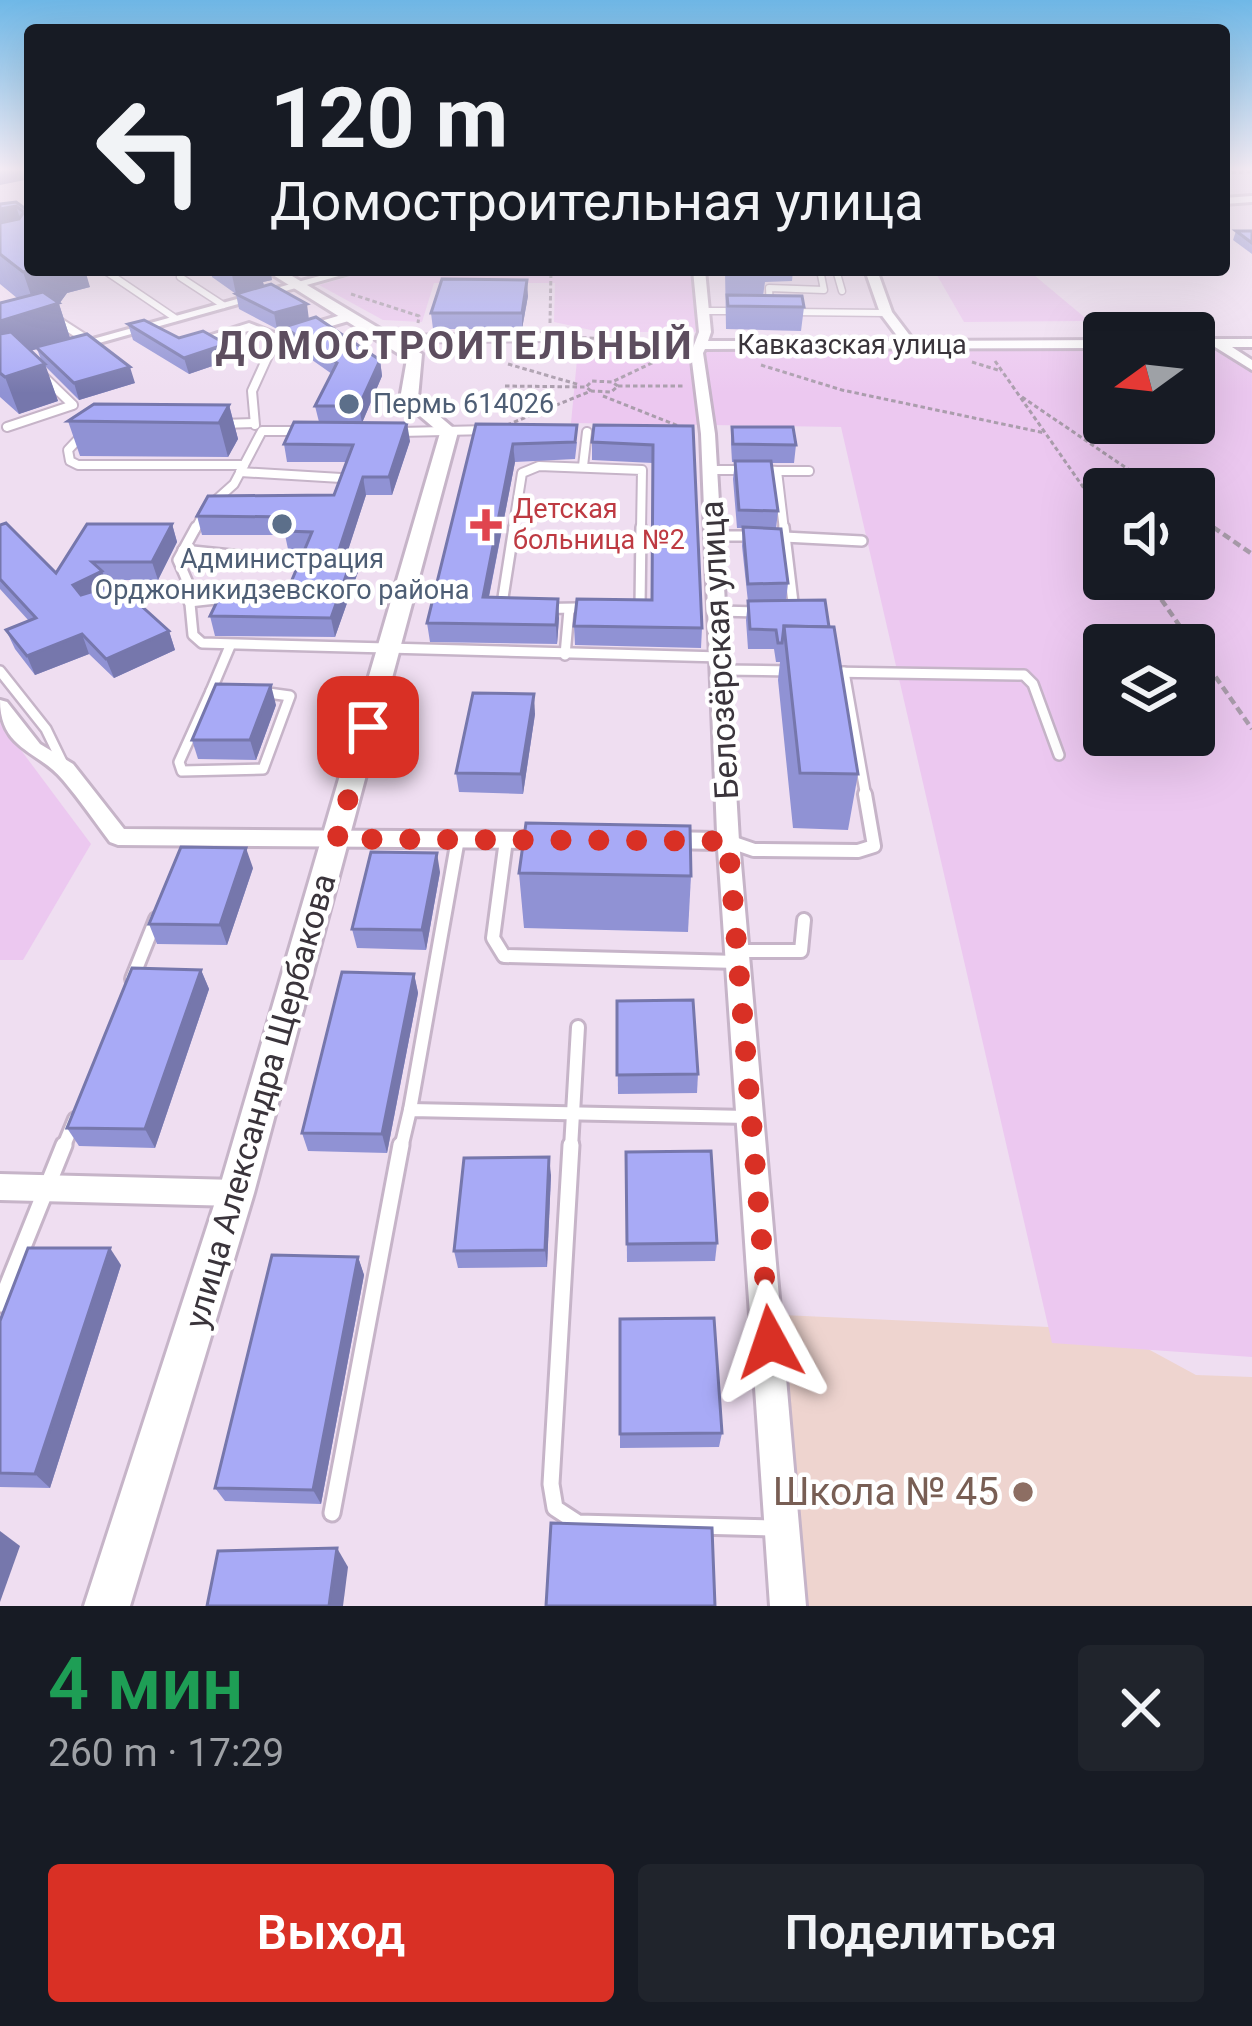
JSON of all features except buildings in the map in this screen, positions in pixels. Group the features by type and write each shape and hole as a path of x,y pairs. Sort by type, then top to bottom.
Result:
{"street":[{"path":"286,276 416,357 409,399 449,432"},
{"path":"47,353 330,276"},
{"name":"Белозёрская улица","path":"700,276 705,332 697,343 703,434 711,470 728,841 788,1606"},
{"path":"873,276 886,313 910,345"},
{"path":"149,325 182,346 249,326 276,338 348,317"},
{"name":"Кавказская улица","path":"697,343 1083,344"},
{"path":"1218,343 1252,343"},
{"path":"1218,343 1252,366"},
{"name":"улица Александра Щербакова","path":"107,1606 236,1193 449,432"},
{"path":"1,710 33,749 66,769 118,837 184,849 337,839 573,840"},
{"path":"639,840 728,841"},
{"path":"0,1187 236,1193"}],"lane":[{"path":"113,276 175,318"},
{"path":"821,276 824,290 769,288 768,312 886,313"},
{"path":"838,276 842,291"},
{"path":"180,277 223,305"},
{"path":"703,310 741,311"},
{"path":"37,324 56,319 89,341"},
{"path":"385,339 551,337"},
{"path":"276,338 255,383 258,427 242,469 206,509 176,565 189,589 193,634 202,643 565,655 803,671"},
{"path":"2,426 73,404 36,369"},
{"path":"210,424 327,431"},
{"path":"93,429 72,443 70,461 340,478"},
{"path":"392,432 496,430"},
{"path":"564,431 609,432"},
{"path":"584,466 587,432"},
{"path":"584,466 639,468 644,473 640,607 507,608 500,598 524,470 584,466"},
{"path":"711,470 809,471"},
{"path":"777,471 796,607 786,613"},
{"path":"714,536 862,541"},
{"path":"183,550 272,559"},
{"path":"108,599 189,589"},
{"path":"190,602 246,597"},
{"path":"565,655 569,610"},
{"path":"719,611 764,612"},
{"path":"211,691 290,696 263,770 178,768 230,646"},
{"path":"0,671 46,729 66,769"},
{"path":"824,672 1024,675 1034,684 1059,755"},
{"path":"728,841 754,850 858,851 874,846 844,672"},
{"path":"332,1513 458,839"},
{"path":"506,839 494,938 504,956 738,956 801,951 806,941 804,920"},
{"path":"127,991 162,903"},
{"path":"578,1027 550,1484 555,1508 578,1523 783,1528"},
{"path":"0,1304 82,1100"},
{"path":"410,1110 751,1117"}],"path":[{"path":"551,276 551,337"},
{"path":"303,283 418,316 418,328"},
{"name":"Кавказская улица","path":"551,337 697,343"},
{"path":"505,386 588,389 615,384 697,343"},
{"path":"1043,345 994,359 1083,487"},
{"path":"508,364 703,434"},
{"path":"760,364 842,390 1045,434"},
{"path":"496,430 588,389 597,380 702,386"},
{"path":"1018,394 1126,468"},
{"path":"1215,528 1252,554"},
{"path":"1215,675 1252,729"}],"shaded area":[{"path":"351,276 696,276 702,332 600,332 554,322 555,283 434,283 422,322 383,320 319,285"},
{"path":"937,276 1035,276 1083,316 1083,321 964,322"},
{"path":"1083,347 1083,444 1215,444 1215,347 1252,372 1252,1357 1052,1343 841,427 571,423 578,349"},
{"path":"0,722 91,844 23,960 0,960"},
{"name":"Школа № 45","path":"782,1315 1113,1330 1196,1375 1252,1377 1252,1606 801,1606"}],"place":[{"name":"Пермь 614026","path":"349,404"},
{"name":"Администрация Орджоникидзевского района","path":"282,524"},
{"name":"Детская больница №2","path":"486,525"},
{"name":"Школа № 45","path":"1023,1492"}],"district":[{"name":"ДОМОСТРОИТЕЛЬНЫЙ","path":"455,346"}],"route":[{"path":"368,727 337,839 728,841 770,1342"}]}
